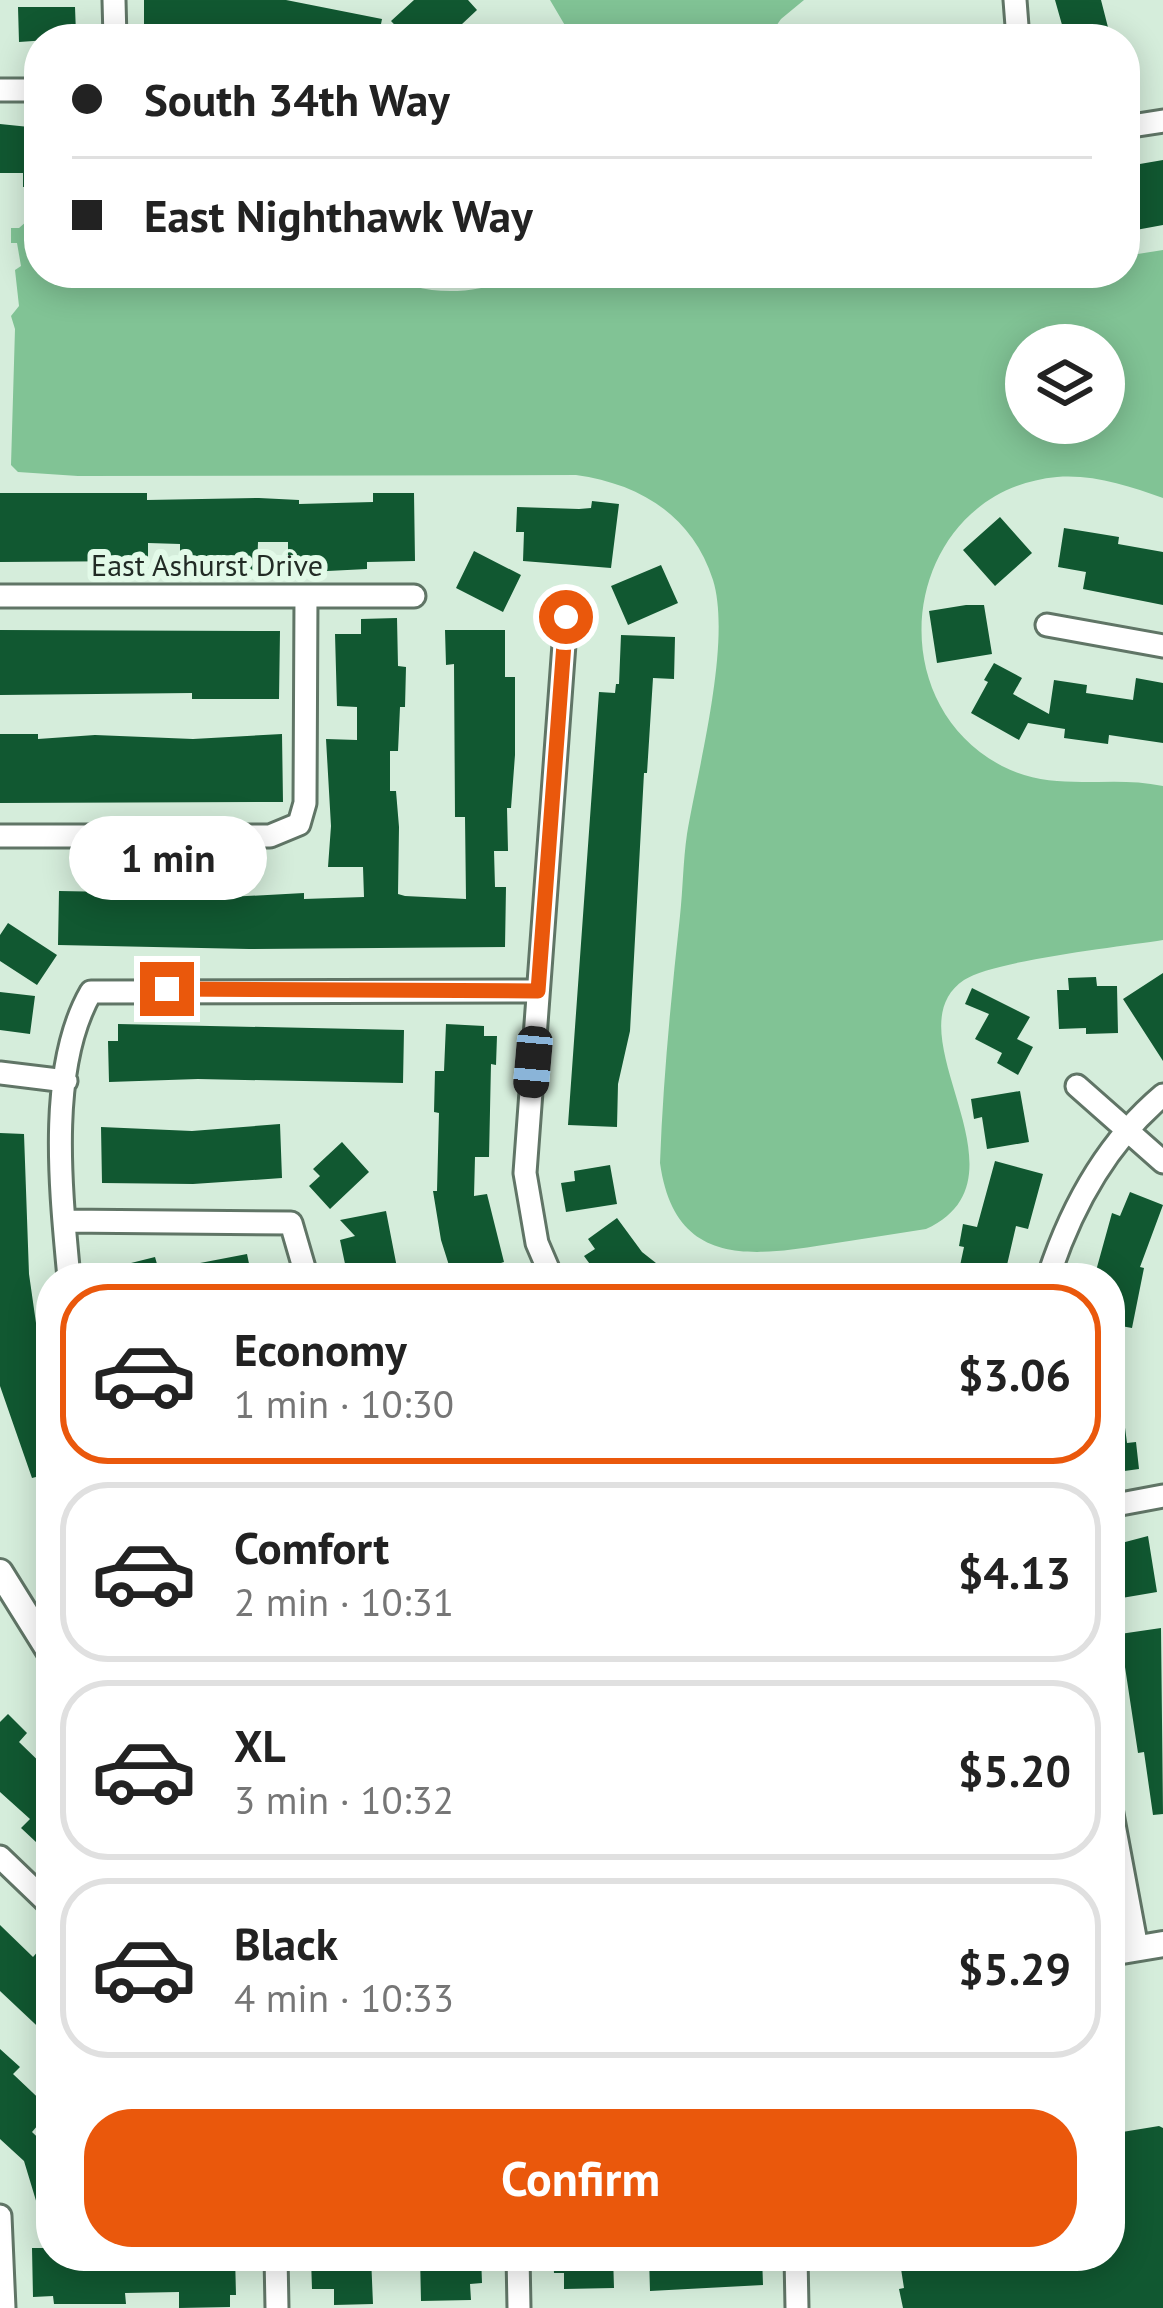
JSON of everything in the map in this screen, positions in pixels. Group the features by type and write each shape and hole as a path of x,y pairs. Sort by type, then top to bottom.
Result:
{"street":[{"name":"East Ashurst Drive","path":"0,596 414,596"},
{"path":"0,836 271,836 298,824 305,803 306,596"},
{"path":"545,1263 536,1243 526,1173 566,617"},
{"path":"1047,625 1163,646"},
{"path":"68,1263 61,1144 66,1081 77,1016 92,992 538,991"},
{"path":"0,1073 66,1081"},
{"path":"1077,1086 1163,1162"},
{"path":"1054,1263 1080,1198 1128,1130 1163,1095"},
{"path":"64,1221 292,1222 303,1263"},
{"path":"1125,1503 1163,1496"},
{"path":"0,1572 36,1630"},
{"path":"0,1857 36,1892"},
{"path":"1125,1884 1137,1948"},
{"path":"1125,1950 1163,1944"},
{"path":"0,2216 4,2308"},
{"path":"276,2271 277,2308"},
{"path":"518,2271 519,2308"},
{"path":"796,2271 797,2308"}],"shaded area":[{"path":"550,0 804,0 778,24 564,24"},
{"path":"24,224 24,288 452,291 1140,288 1140,254 1163,250 1163,498 1084,477 1057,477 1006,491 966,518 939,556 924,601 922,648 935,694 961,734 1002,766 1042,779 1163,786 1163,940 1029,960 980,973 964,980 945,1003 941,1034 967,1141 969,1175 957,1206 926,1229 766,1252 717,1246 697,1236 680,1220 668,1196 660,1163 671,1009 686,844 711,706 718,637 713,580 692,537 677,521 642,495 576,475 78,476 18,472 11,465 15,329 11,316 19,306 15,270 21,266 17,243 11,243 11,228"}],"building":[{"path":"144,0 286,0 382,19 381,24 144,24"},
{"path":"414,0 468,0 477,10 462,24 391,21"},
{"path":"1055,0 1101,0 1107,24 1062,24"},
{"path":"18,7 75,7 76,24 24,24 24,42 19,42"},
{"path":"0,124 24,126 24,187 23,173 0,173"},
{"path":"1163,160 1163,225 1140,229 1140,164"},
{"path":"0,493 147,493 147,500 259,498 299,500 299,504 373,502 373,493 414,493 415,561 288,573 288,542 258,542 257,570 180,573 180,544 148,543 148,561 0,562"},
{"path":"592,501 619,504 611,568 523,561 524,532 516,532 517,507 579,509 591,508"},
{"path":"1000,517 1032,553 995,586 963,550"},
{"path":"1064,528 1119,537 1118,544 1163,552 1163,605 1083,589 1086,572 1058,567"},
{"path":"474,551 521,575 503,612 456,588"},
{"path":"661,565 678,603 628,625 611,586"},
{"path":"984,605 992,654 937,663 929,611"},
{"path":"397,618 398,666 406,667 405,707 400,707 398,751 390,751 390,791 396,791 399,827 398,894 405,896 466,899 465,817 455,817 454,664 446,665 445,630 505,630 505,677 515,677 515,755 511,808 507,808 508,851 494,851 495,887 506,887 505,947 58,945 59,891 113,892 113,885 229,892 228,897 304,893 304,899 364,897 363,867 328,867 331,826 326,739 357,740 357,707 337,706 335,634 361,634 361,619"},
{"path":"0,630 280,631 279,699 192,699 192,693 0,695"},
{"path":"621,635 675,637 674,679 653,678 630,1031 618,1084 617,1127 568,1125 599,692 615,693 619,684"},
{"path":"994,663 1022,678 1013,694 1049,714 1054,680 1087,685 1086,693 1133,700 1136,678 1163,683 1163,743 1109,735 1108,744 1064,738 1065,729 1028,723 1019,740 971,713"},
{"path":"0,734 38,734 38,739 95,735 193,739 282,734 283,802 0,803"},
{"path":"8,923 57,955 37,985 0,961 0,935"},
{"path":"1163,973 1163,1061 1123,999"},
{"path":"1096,977 1097,986 1117,986 1118,1033 1059,1029 1057,990 1069,990 1068,978"},
{"path":"972,988 1030,1017 1017,1039 1033,1047 1018,1075 997,1063 1002,1053 975,1039 989,1014 965,1004"},
{"path":"0,992 35,996 30,1034 0,1030"},
{"path":"118,1024 404,1030 403,1083 109,1082 108,1041 118,1041"},
{"path":"446,1024 484,1026 484,1036 497,1036 496,1065 491,1064 489,1157 475,1157 474,1196 487,1194 501,1263 448,1263 441,1240 433,1191 437,1191 439,1113 434,1112 435,1071 444,1071"},
{"path":"1020,1091 1029,1142 987,1149 982,1117 974,1119 971,1099"},
{"path":"280,1124 282,1178 102,1183 101,1127 192,1131"},
{"path":"0,1133 24,1134 29,1274 36,1323 36,1477 32,1478 0,1386"},
{"path":"342,1142 369,1172 330,1209 309,1186 320,1176 313,1169"},
{"path":"995,1161 1043,1174 1028,1229 1016,1226 1007,1263 961,1263 963,1224 977,1227"},
{"path":"610,1165 617,1204 566,1212 561,1183 575,1181 574,1171"},
{"path":"1130,1192 1163,1205 1140,1267 1144,1268 1132,1328 1125,1327 1125,1263 1098,1263 1112,1213 1120,1216"},
{"path":"386,1211 396,1263 345,1263 340,1240 355,1236 340,1220"},
{"path":"617,1218 656,1263 589,1263 584,1256 595,1249 588,1239"},
{"path":"247,1254 249,1263 200,1263"},
{"path":"1125,1428 1127,1443 1136,1442 1139,1469 1125,1471"},
{"path":"1148,1536 1157,1592 1125,1597 1125,1542"},
{"path":"1161,1628 1163,1814 1153,1815 1144,1752 1138,1753 1125,1667 1125,1633"},
{"path":"8,1714 27,1733 19,1742 36,1758 36,1842 21,1828 30,1819 0,1792 0,1722"},
{"path":"0,1925 33,1957 36,1954 36,2025 0,1991"},
{"path":"0,2049 20,2067 13,2074 36,2096 32,2132 36,2136 36,2201 24,2161 0,2139"},
{"path":"1163,2128 1163,2308 903,2308 901,2271 1125,2271 1125,2132"},
{"path":"32,2248 36,2248 36,2271 235,2271 236,2295 230,2295 230,2307 179,2308 179,2292 125,2293 126,2304 54,2304 53,2296 33,2297"},
{"path":"311,2271 372,2271 373,2304 334,2305 334,2289 312,2289"},
{"path":"420,2271 482,2271 482,2283 470,2284 471,2300 421,2301"},
{"path":"613,2271 614,2288 564,2289 564,2273 554,2273"},
{"path":"649,2271 763,2271 763,2285 650,2291"}],"route":[{"path":"167,989 538,991 566,617"}]}
